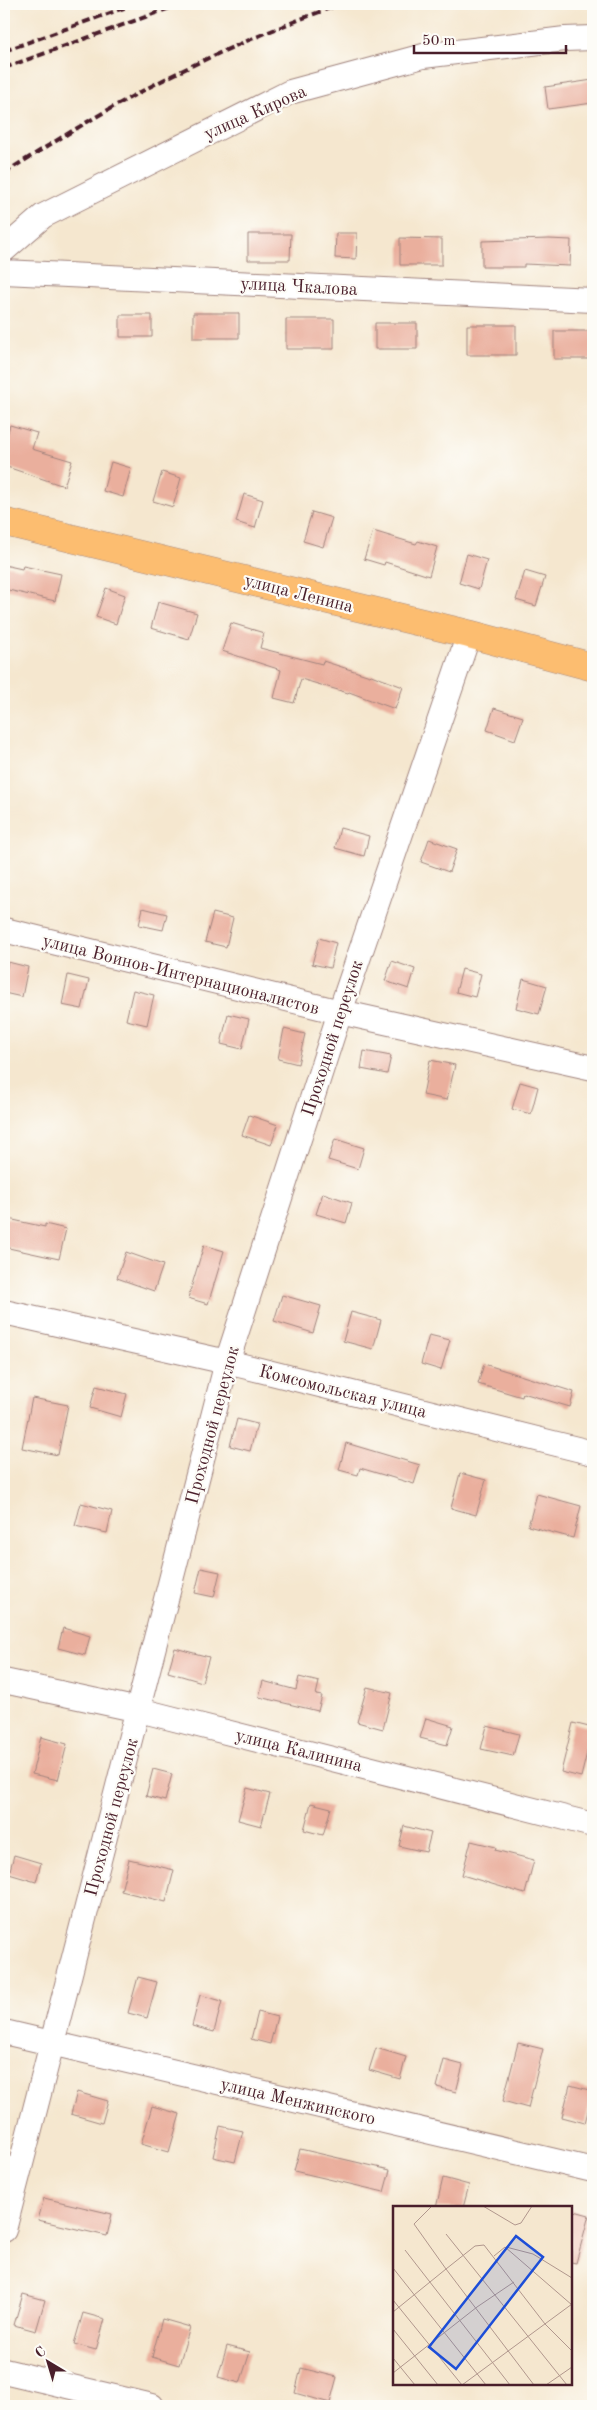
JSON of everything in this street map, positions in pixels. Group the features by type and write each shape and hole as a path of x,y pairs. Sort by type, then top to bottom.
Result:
{"main road":[{"name":"улица Ленина","path":"4,522 469,634 593,667"}],"street":[{"name":"улица Кирова","path":"4,250 43,216 290,92 423,56 565,39 593,38"},
{"name":"улица Чкалова","path":"4,272 593,300"},
{"name":"Проходной переулок","path":"4,2230 227,1362 340,1012 469,634"},
{"name":"улица Воинов-Интернационалистов","path":"4,930 340,1012 593,1068"},
{"name":"Комсомольская улица","path":"4,1312 227,1362 593,1453"},
{"name":"улица Калинина","path":"4,1681 139,1710 593,1825"},
{"name":"улица Менжинского","path":"4,2032 593,2170"},
{"path":"4,2371 152,2406"}],"building":[{"path":"593,80 593,103 548,109 545,87"},
{"path":"336,233 357,233 356,259 335,258"},
{"path":"248,234 291,234 290,260 248,260"},
{"path":"400,238 442,239 442,265 400,265"},
{"path":"571,240 570,266 524,264 524,267 482,267 482,241"},
{"path":"193,313 239,313 239,338 193,338"},
{"path":"120,315 152,315 152,337 120,337"},
{"path":"286,319 334,319 334,349 286,349"},
{"path":"375,323 417,323 417,349 375,349"},
{"path":"467,325 516,325 516,355 467,355"},
{"path":"554,331 593,331 593,359 554,359"},
{"path":"10,425 37,433 32,449 72,461 64,486 4,466 4,446"},
{"path":"111,462 131,468 123,497 103,491"},
{"path":"162,472 181,478 173,507 153,501"},
{"path":"244,494 263,500 255,528 236,522"},
{"path":"312,512 332,518 323,547 303,541"},
{"path":"373,531 416,544 418,541 437,547 429,576 385,562 384,565 364,559"},
{"path":"467,554 487,560 479,589 459,583"},
{"path":"4,565 22,569 23,566 61,574 55,601 4,589"},
{"path":"525,571 545,577 536,606 516,600"},
{"path":"106,588 125,595 116,624 96,617"},
{"path":"158,602 197,613 189,639 151,628"},
{"path":"231,623 264,633 260,648 322,664 323,661 371,675 403,687 395,709 349,692 301,679 294,703 274,698 281,670 222,651"},
{"path":"494,708 523,717 515,740 487,730"},
{"path":"340,828 369,836 364,856 335,848"},
{"path":"429,839 457,849 449,872 421,862"},
{"path":"143,908 167,914 163,930 139,925"},
{"path":"213,913 233,918 226,947 205,942"},
{"path":"319,938 336,943 330,968 312,964"},
{"path":"392,961 415,969 409,989 385,981"},
{"path":"8,962 28,967 22,997 4,993 4,979"},
{"path":"462,969 481,974 475,997 456,992"},
{"path":"68,975 89,980 82,1009 62,1005"},
{"path":"523,979 547,986 539,1014 516,1008"},
{"path":"133,990 154,995 147,1025 126,1020"},
{"path":"228,1014 249,1019 242,1049 221,1044"},
{"path":"284,1029 305,1034 298,1064 278,1059"},
{"path":"364,1051 391,1056 387,1074 361,1069"},
{"path":"430,1060 455,1065 447,1100 423,1095"},
{"path":"520,1082 538,1087 531,1114 512,1109"},
{"path":"249,1115 278,1125 271,1145 242,1135"},
{"path":"335,1139 364,1148 358,1169 328,1160"},
{"path":"323,1193 352,1203 346,1223 316,1214"},
{"path":"4,1218 45,1227 45,1224 66,1229 59,1259 4,1247"},
{"path":"204,1245 224,1251 208,1304 188,1298"},
{"path":"126,1252 163,1265 154,1291 117,1278"},
{"path":"282,1295 321,1306 313,1333 274,1321"},
{"path":"351,1312 381,1320 373,1349 343,1341"},
{"path":"429,1335 450,1340 441,1370 421,1364"},
{"path":"484,1364 574,1392 570,1407 523,1393 522,1397 478,1384"},
{"path":"96,1386 127,1394 121,1417 90,1408"},
{"path":"32,1398 68,1405 58,1455 22,1448"},
{"path":"237,1419 257,1424 250,1451 230,1446"},
{"path":"346,1443 420,1465 414,1484 360,1468 358,1475 339,1470"},
{"path":"460,1473 486,1480 476,1515 451,1508"},
{"path":"537,1494 581,1506 573,1538 528,1526"},
{"path":"81,1503 112,1511 107,1533 75,1526"},
{"path":"201,1568 220,1572 214,1597 195,1593"},
{"path":"63,1628 90,1636 85,1655 58,1648"},
{"path":"175,1648 209,1657 202,1682 168,1672"},
{"path":"299,1677 319,1682 316,1695 322,1696 318,1711 259,1697 263,1681 296,1690"},
{"path":"367,1687 392,1693 383,1729 357,1722"},
{"path":"426,1718 453,1726 447,1745 420,1738"},
{"path":"573,1723 593,1728 581,1777 561,1772"},
{"path":"487,1726 519,1734 513,1756 481,1749"},
{"path":"41,1737 67,1744 58,1780 32,1774"},
{"path":"153,1769 172,1774 165,1801 146,1796"},
{"path":"247,1788 270,1794 261,1826 238,1820"},
{"path":"311,1803 331,1808 323,1835 304,1830"},
{"path":"404,1826 431,1833 426,1852 399,1846"},
{"path":"471,1841 496,1847 495,1850 534,1860 525,1894 462,1875"},
{"path":"14,1855 41,1863 36,1882 9,1874"},
{"path":"129,1859 174,1870 166,1902 121,1891"},
{"path":"138,1977 157,1982 147,2018 128,2013"},
{"path":"200,1995 222,2001 214,2032 192,2026"},
{"path":"258,2012 277,2017 270,2044 251,2039"},
{"path":"518,2043 543,2049 528,2108 503,2101"},
{"path":"376,2048 406,2057 400,2079 369,2070"},
{"path":"444,2060 463,2065 456,2092 437,2087"},
{"path":"570,2085 593,2091 585,2123 562,2117"},
{"path":"77,2092 108,2101 102,2123 71,2114"},
{"path":"152,2106 180,2114 169,2152 141,2144"},
{"path":"220,2126 243,2131 235,2162 213,2157"},
{"path":"300,2149 390,2170 384,2192 294,2171"},
{"path":"443,2178 469,2185 464,2206 436,2206"},
{"path":"44,2198 112,2214 107,2236 38,2220"},
{"path":"572,2210 589,2215 576,2263 572,2262"},
{"path":"23,2294 45,2300 36,2331 14,2325"},
{"path":"83,2313 105,2319 96,2350 74,2344"},
{"path":"162,2319 190,2327 179,2365 152,2357"},
{"path":"227,2346 250,2352 240,2383 218,2377"},
{"path":"301,2368 337,2377 330,2403 295,2393"}],"railway":[{"path":"4,51 135,4"},
{"path":"4,68 181,4"},
{"path":"4,173 164,79 252,39 341,4"}]}
